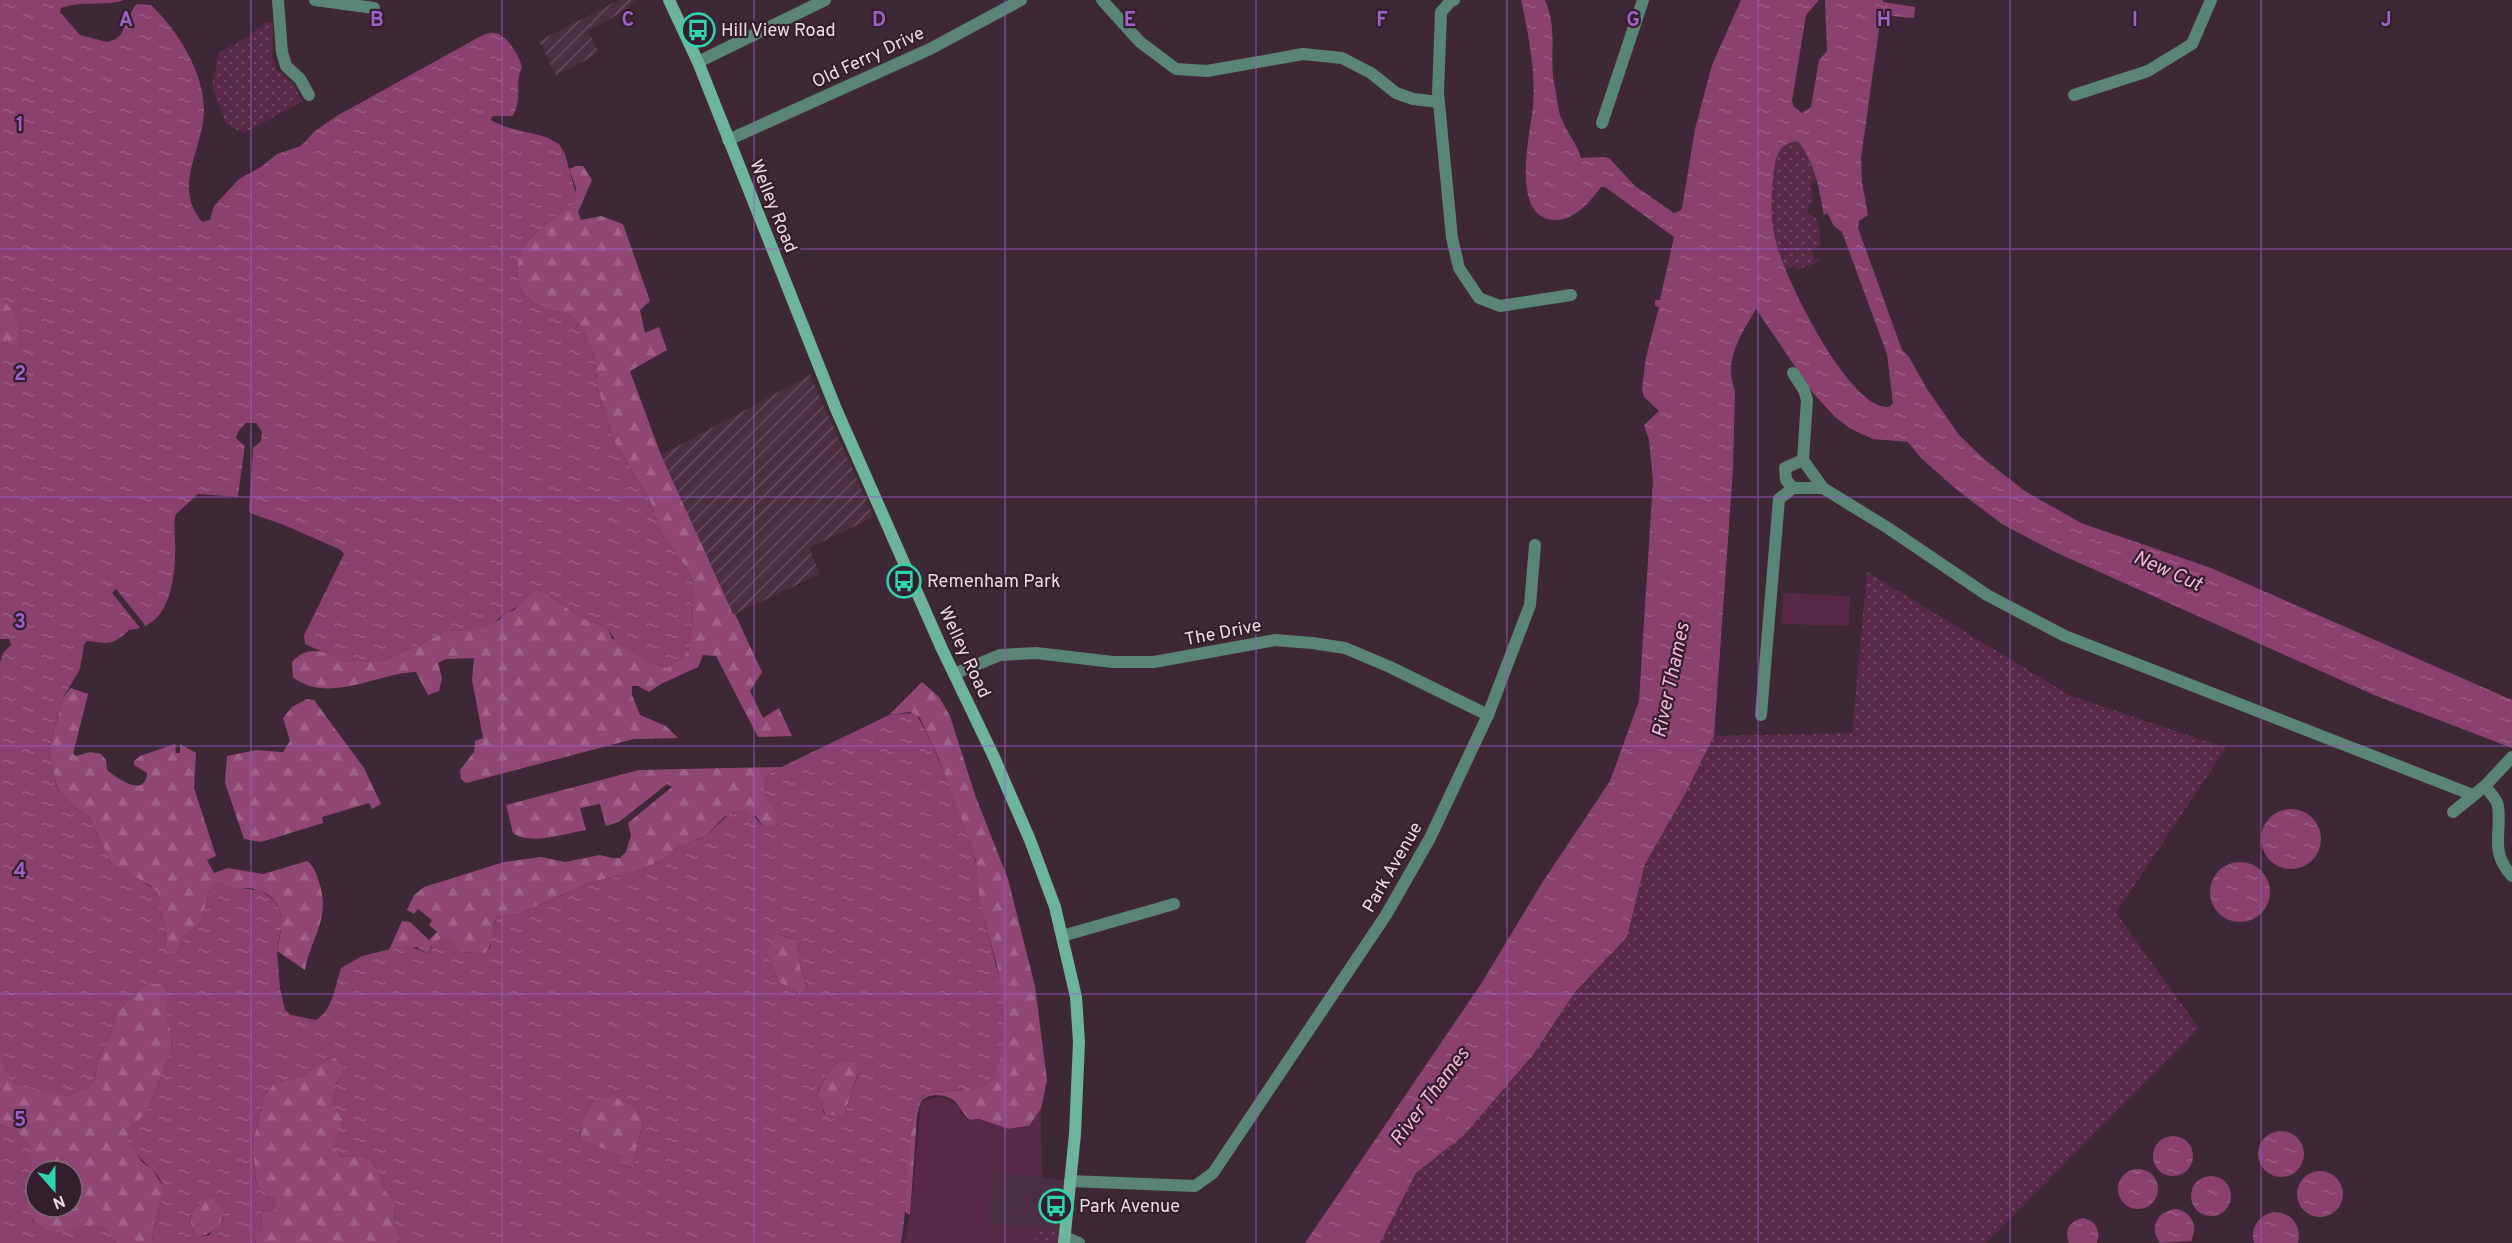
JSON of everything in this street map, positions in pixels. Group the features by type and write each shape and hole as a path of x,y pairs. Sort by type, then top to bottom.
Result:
{"main road":[{"name":"Welley Road","path":"669,0 698,62 836,409 1030,840 1055,908 1076,997 1079,1042 1075,1134 1064,1240"}],"street":[{"path":"278,0 286,66 300,79 309,95"},
{"path":"315,0 374,8"},
{"path":"698,62 825,0"},
{"name":"Old Ferry Drive","path":"728,140 930,49 1020,0"},
{"path":"1102,0 1140,42 1176,69 1207,71 1303,54 1342,58 1371,73 1396,93 1413,99 1439,102"},
{"path":"1454,0 1441,12 1439,102 1452,238 1459,268 1479,298 1500,306 1571,295"},
{"path":"1602,123 1643,0"},
{"path":"2074,95 2148,71 2192,44 2211,0"},
{"path":"1793,373 1804,390 1807,400 1803,460 1823,488 1888,528 1987,595 2065,636 2473,795"},
{"path":"1793,488 1786,480 1785,468 1803,460"},
{"path":"1761,715 1779,499 1793,488 1823,488"},
{"name":"Park Avenue","path":"1070,1181 1195,1186 1213,1173 1386,915 1430,838 1488,715 1530,605 1535,545"},
{"name":"The Drive","path":"954,674 1000,655 1036,653 1113,662 1154,662 1275,640 1345,648 1390,667 1488,715"},
{"path":"2453,812 2485,786 2512,757"},
{"path":"2485,786 2498,804 2496,844 2506,869 2512,876"},
{"path":"1062,936 1174,904"},
{"path":"1064,1240 1078,1243"}],"shaded area":[{"path":"619,0 637,0 630,4 631,7 588,31 599,53 556,76 539,41"},
{"path":"265,22 273,22 272,57 277,69 292,83 303,101 244,133 226,124 212,86 219,52 245,39"},
{"path":"1798,141 1807,153 1817,181 1811,181 1813,203 1809,206 1807,213 1817,219 1820,246 1812,249 1814,260 1819,259 1819,262 1797,270 1792,266 1784,269 1773,231 1770,200 1772,176 1778,154 1782,146 1788,142"},
{"path":"810,375 874,517 809,548 820,574 733,615 661,455"},
{"path":"1867,572 2071,696 2226,748 2116,913 2199,1028 1986,1243 1380,1243 1416,1173 1464,1135 1533,1055 1575,992 1627,937 1645,864 1684,796 1714,736 1852,733"},
{"path":"1783,593 1850,596 1849,626 1782,624"},
{"path":"940,1096 958,1105 961,1114 970,1120 979,1119 1008,1129 1029,1126 1041,1109 1042,1178 994,1171 987,1223 1036,1229 1034,1243 904,1243 910,1215 921,1102"},
{"path":"993,1171 1070,1181 1064,1233 987,1223"},
{"path":"1036,1229 1064,1233 1063,1243 1034,1243"}],"green space":[{"path":"583,166 592,180 578,212 581,220 601,216 623,224 650,301 640,310 645,333 659,327 667,350 630,371 661,455 733,614 762,672 750,691 763,718 779,708 792,736 758,737 716,656 703,655 698,667 649,692 638,686 632,686 632,695 640,715 666,726 678,738 634,739 466,783 461,779 460,770 474,752 475,741 483,738 472,680 474,658 446,659 438,663 442,678 439,691 428,695 416,672 337,688 321,688 306,685 293,677 292,662 298,656 311,651 325,652 345,662 359,660 370,662 386,659 447,630 466,631 499,620 507,612 514,610 536,589 577,615 608,629 612,639 688,651 692,637 693,586 690,573 661,533 650,501 614,441 598,389 594,354 572,315 536,304 523,292 517,276 519,259 529,239 573,205 576,188 569,169"},
{"path":"0,297 9,306 16,319 20,333 18,346 0,342"},
{"path":"922,682 939,697 950,716 975,795 1008,879 1035,986 1047,1080 1041,1109 1029,1126 1008,1129 979,1119 970,1120 949,1097 935,1095 923,1099 917,1116 910,1215 905,1212 908,1156 911,1128 919,1100 931,1092 968,1090 1003,1038 1002,999 997,965 979,902 976,861 967,834 939,759 920,718 910,712 889,715"},
{"path":"71,688 88,694 73,754 76,756 90,752 101,754 106,760 107,770 124,781 136,786 145,781 147,773 134,765 134,761 140,756 175,744 176,753 180,753 180,744 196,753 194,788 216,856 207,860 214,873 228,868 263,874 307,861 311,865 319,882 323,906 305,970 277,951 281,931 281,914 273,899 266,893 253,888 241,889 218,883 209,889 202,921 184,937 175,956 169,954 166,948 165,925 151,886 112,865 89,817 71,804 57,788 49,750 63,698"},
{"path":"307,699 314,700 364,768 381,804 372,809 369,803 322,817 323,823 261,842 244,839 225,783 227,756 256,750 283,752 290,741 283,718 292,707"},
{"path":"781,767 767,774 765,795 776,811 778,824 775,827 764,828 756,816 725,816 706,836 679,846 666,858 639,871 592,882 518,914 497,917 490,945 485,953 458,952 450,939 431,946 429,954 416,947 389,950 402,921 410,922 429,940 437,932 429,925 432,920 418,909 414,914 407,910 414,895 424,887 504,862 541,857 565,862 600,855 620,858 626,852 631,835 628,823 672,787 667,784 619,822 606,826 600,804 580,808 586,830 549,838 520,837 513,833 506,805 639,770"},
{"path":"776,934 797,940 800,966 807,988 800,994 779,982 766,952"},
{"path":"148,983 164,985 167,991 167,1018 172,1036 171,1050 149,1108 144,1116 131,1126 131,1147 142,1162 152,1169 163,1186 163,1195 154,1223 152,1243 116,1243 105,1229 82,1228 68,1236 59,1236 48,1233 36,1224 32,1219 84,1219 84,1159 27,1159 17,1131 0,1124 0,1055 85,1090 95,1079 98,1060 111,1034 117,1011"},
{"path":"330,1058 335,1058 342,1064 344,1073 336,1083 333,1106 343,1120 340,1157 361,1156 370,1160 378,1171 383,1188 395,1202 394,1222 400,1239 398,1243 256,1243 253,1233 263,1231 261,1212 274,1210 275,1200 257,1187 252,1145 264,1097 273,1084 303,1075"},
{"path":"842,1060 855,1062 858,1073 844,1115 826,1116 817,1094 830,1069"},
{"path":"612,1095 635,1107 643,1121 634,1159 635,1169 621,1164 621,1156 581,1140 580,1123 592,1102"},
{"path":"208,1197 214,1198 224,1210 223,1215 216,1228 198,1237 191,1226 192,1215 198,1205"}],"water":[{"path":"0,0 124,0 77,4 61,8 60,12 80,35 107,42 116,39 121,34 137,4 151,5 161,15 188,53 203,96 202,125 189,181 193,208 202,222 210,220 214,206 239,179 261,167 277,154 301,146 314,132 335,117 488,33 499,34 508,41 522,67 518,103 513,116 493,116 490,120 506,127 546,137 559,144 565,154 577,198 573,205 541,228 526,243 517,267 519,284 523,292 536,304 572,315 585,331 594,354 598,389 614,441 650,501 661,533 690,573 693,586 692,637 688,651 681,660 667,668 654,665 618,645 608,629 577,615 536,589 521,605 507,612 488,627 466,631 447,630 386,659 370,662 359,660 345,662 305,644 304,635 344,554 341,550 284,525 250,513 253,447 261,441 256,423 246,423 236,438 245,446 238,497 198,494 176,514 172,584 163,610 143,627 129,630 110,643 87,641 84,645 80,669 63,698 49,750 57,788 71,804 89,817 112,865 127,871 158,892 165,925 166,948 169,954 175,956 184,937 202,921 209,889 213,884 260,890 275,901 283,917 277,951 280,988 285,1010 291,1015 316,1020 322,1016 330,1004 341,968 362,956 407,945 429,954 433,943 445,936 450,938 458,952 485,953 491,946 489,940 497,917 518,914 592,882 639,871 666,858 679,846 706,836 732,811 748,809 764,828 775,827 778,824 777,817 763,786 767,774 889,715 914,713 921,722 938,759 975,859 980,904 1001,989 1004,1030 997,1070 988,1085 970,1090 936,1092 919,1100 911,1135 901,1243 398,1243 400,1239 394,1222 395,1202 383,1188 378,1171 370,1160 361,1156 340,1157 333,1146 343,1120 333,1107 331,1098 336,1084 344,1073 342,1064 335,1058 330,1058 303,1075 273,1084 264,1097 252,1145 257,1187 275,1200 277,1208 261,1212 263,1231 253,1233 256,1243 152,1243 153,1224 163,1194 162,1184 153,1170 133,1151 127,1136 130,1128 149,1108 171,1050 172,1036 167,1018 167,991 164,985 148,983 118,1011 111,1034 98,1060 95,1079 85,1090 68,1097 17,1085 5,1073 0,1055 0,663 3,653 11,645 9,639 0,639 0,342 18,346 20,333 13,313 0,297","holes":["777,934 797,940 800,966 807,987 800,994 779,982 766,952","842,1060 855,1062 858,1074 844,1115 826,1115 823,1111 824,1102 817,1093 830,1069","612,1096 635,1107 643,1121 634,1159 635,1169 621,1164 621,1156 581,1140 580,1123 592,1102","208,1197 213,1198 223,1210 223,1219 209,1235 198,1237 191,1226 191,1221 194,1210"]},
{"path":"1521,0 1545,0 1551,23 1553,77 1559,109 1581,158 1605,157 1610,159 1635,186 1674,213 1682,208 1695,129 1712,65 1741,0 1819,0 1806,15 1792,101 1794,107 1802,113 1811,107 1819,60 1827,51 1825,0 1883,0 1883,2 1915,7 1914,18 1881,15 1861,158 1862,182 1868,215 1859,221 1858,228 1902,350 1909,357 1927,389 1959,435 1985,460 2025,491 2081,523 2211,568 2512,700 2512,748 2374,695 2055,552 2002,524 1957,490 1921,458 1908,442 1873,439 1851,429 1835,417 1813,393 1756,309 1732,358 1732,380 1735,391 1733,469 1714,736 1684,796 1645,864 1627,937 1575,992 1533,1055 1464,1135 1416,1173 1380,1243 1305,1243 1481,984 1542,883 1610,781 1639,701 1653,481 1649,440 1644,425 1659,411 1644,397 1642,389 1646,357 1659,307 1655,306 1655,300 1660,300 1674,237 1605,187 1601,187 1581,210 1561,219 1554,220 1540,216 1531,205 1526,172 1534,93 1531,52","holes":["1798,141 1816,176 1824,215 1827,213 1834,226 1842,232 1887,354 1893,403 1889,407 1873,403 1856,388 1839,367 1806,313 1777,246 1772,220 1776,159 1781,148 1791,142"]},
{"path":"2291,809 2308,814 2316,822 2321,839 2316,856 2308,864 2291,869 2274,864 2266,856 2261,839 2266,822 2274,814"},
{"path":"2240,862 2257,867 2265,875 2270,892 2265,909 2257,917 2240,922 2223,917 2215,909 2210,892 2215,875 2223,867"},
{"path":"0,1124 17,1131 30,1144 31,1159 24,1159 24,1219 33,1219 40,1227 60,1232 98,1225 106,1229 116,1243 0,1243"},
{"path":"2281,1131 2297,1138 2304,1154 2297,1170 2281,1177 2265,1170 2258,1154 2265,1138"},
{"path":"2173,1136 2181,1137 2187,1142 2192,1148 2192,1164 2187,1170 2181,1175 2173,1176 2165,1175 2159,1170 2154,1164 2153,1156 2154,1148 2159,1142 2165,1137"},
{"path":"2138,1169 2146,1170 2152,1175 2157,1181 2157,1197 2152,1203 2146,1208 2138,1209 2130,1208 2124,1203 2119,1197 2118,1189 2119,1181 2124,1175 2130,1170"},
{"path":"2320,1171 2336,1178 2343,1194 2336,1210 2320,1217 2304,1210 2297,1194 2304,1178"},
{"path":"2211,1176 2219,1177 2225,1182 2230,1188 2230,1204 2225,1210 2219,1215 2211,1216 2203,1215 2197,1210 2192,1204 2191,1196 2192,1188 2197,1182 2203,1177"},
{"path":"2177,1209 2187,1214 2193,1221 2194,1231 2191,1241 2160,1243 2155,1231 2157,1220 2165,1212"},
{"path":"2273,1212 2285,1214 2294,1221 2299,1236 2298,1243 2254,1243 2253,1232 2256,1223 2263,1216"},
{"path":"2083,1218 2091,1221 2096,1227 2097,1243 2069,1243 2067,1234 2069,1227 2074,1221"}],"pier":[{"path":"246,423 256,423 262,432 261,441 253,448 250,498 247,498 250,447 258,440 258,432 254,426 247,426 241,431 240,437 248,446 241,497 238,497 245,446 236,438 239,430"},
{"path":"116,589 145,625 141,629 112,593"}],"place":[{"name":"Hill View Road","path":"698,30"},
{"name":"Remenham Park","path":"904,581"},
{"name":"Park Avenue","path":"1056,1206"}],"water label":[{"name":"New Cut","path":"2168,570"},
{"name":"River Thames","path":"1670,680"},
{"name":"River Thames","path":"1429,1096"}]}
